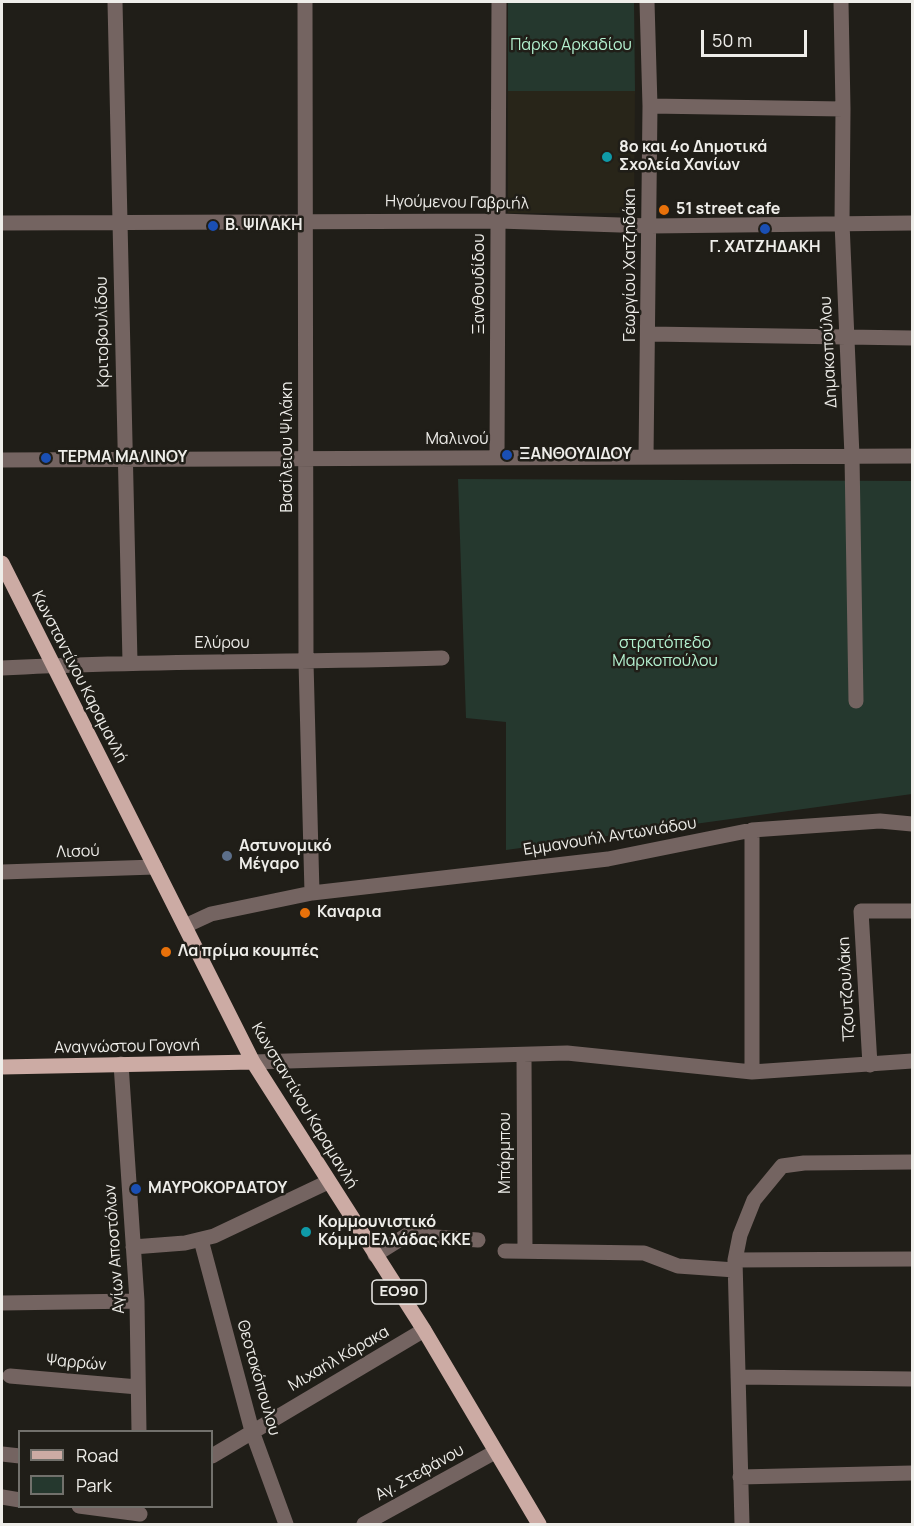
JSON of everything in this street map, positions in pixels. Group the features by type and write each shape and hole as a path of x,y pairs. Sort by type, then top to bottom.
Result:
{"main road":[{"name":"Κωνσταντίνου Καραμανλή","path":"2,563 253,1062 424,1330 539,1524"},
{"name":"Αναγνώστου Γογονή","path":"2,1067 253,1062"}],"street":[{"name":"Κριτοβουλίδου","path":"115,2 130,662"},
{"name":"Βασίλειου Ψιλάκη","path":"305,2 306,662 312,893"},
{"name":"Ξανθουδίδου","path":"497,458 499,2"},
{"name":"Γεωργίου Χατζηδάκη","path":"646,457 650,226 647,2"},
{"name":"Δημακοπούλου","path":"841,2 842,224 845,337 852,456 856,701"},
{"path":"650,106 843,109"},
{"name":"Ηγούμενου Γαβριήλ","path":"2,223 306,220 499,221 650,226 912,223"},
{"path":"649,334 912,338"},
{"name":"Μαλινού","path":"2,460 912,456"},
{"name":"Ελύρου","path":"2,668 130,662 306,662 442,658"},
{"name":"Εμμανουήλ Αντωνιάδου","path":"184,926 211,914 312,893 608,859 752,830 880,821 912,824"},
{"path":"752,830 752,1072"},
{"name":"Λισού","path":"2,872 155,867"},
{"name":"Τζουτζουλάκη","path":"870,1065 861,911 912,911"},
{"path":"253,1062 567,1053 752,1072 912,1061"},
{"name":"Μπάρμπου","path":"524,1055 525,1251"},
{"name":"Αγίων Αποστόλων","path":"121,1064 137,1301 139,1430"},
{"path":"742,1524 735,1265 741,1234 754,1200 782,1166 804,1163 912,1162"},
{"path":"133,1247 201,1240 328,1182"},
{"path":"375,1255 406,1235 478,1239"},
{"name":"Θεοτοκόπουλου","path":"201,1240 252,1431 286,1524"},
{"path":"505,1251 644,1253 678,1266 912,1259"},
{"path":"2,1303 137,1301"},
{"name":"Μιχαήλ Κόρακα","path":"213,1455 424,1330"},
{"name":"Ψαρρών","path":"10,1376 138,1387"},
{"path":"738,1377 912,1379"},
{"name":"Αγ. Στεφάνου","path":"364,1524 495,1452"},
{"path":"2,1454 18,1456"},
{"path":"740,1476 912,1473"},
{"path":"2,1497 18,1500"},
{"path":"93,1508 140,1515"}],"shaded area":[{"path":"508,91 635,91 634,213 508,213"}],"green space":[{"name":"Πάρκο Αρκαδίου","path":"508,2 634,2 635,91 508,91"},
{"name":"στρατόπεδο Μαρκοπούλου","path":"458,479 912,481 912,794 506,850 506,722 466,718"}],"place":[{"name":"8ο και 4ο Δημοτικά Σχολεία Χανίων","path":"607,157"},
{"name":"51 street cafe","path":"664,210"},
{"name":"Β. ΨΙΛΑΚΗ","path":"213,226"},
{"name":"Γ. ΧΑΤΖΗΔΑΚΗ","path":"765,229"},
{"name":"ΞΑΝΘΟΥΔΙΔΟΥ","path":"507,455"},
{"name":"ΤΕΡΜΑ ΜΑΛΙΝΟΥ","path":"46,458"},
{"name":"Αστυνομικό Μέγαρο","path":"227,856"},
{"name":"Καναρια","path":"305,913"},
{"name":"Λα πρίμα κουμπές","path":"166,952"},
{"name":"ΜΑΥΡΟΚΟΡΔΑΤΟΥ","path":"136,1189"},
{"name":"Κομμουνιστικό Κόμμα Ελλάδας ΚΚΕ","path":"306,1232"}]}
